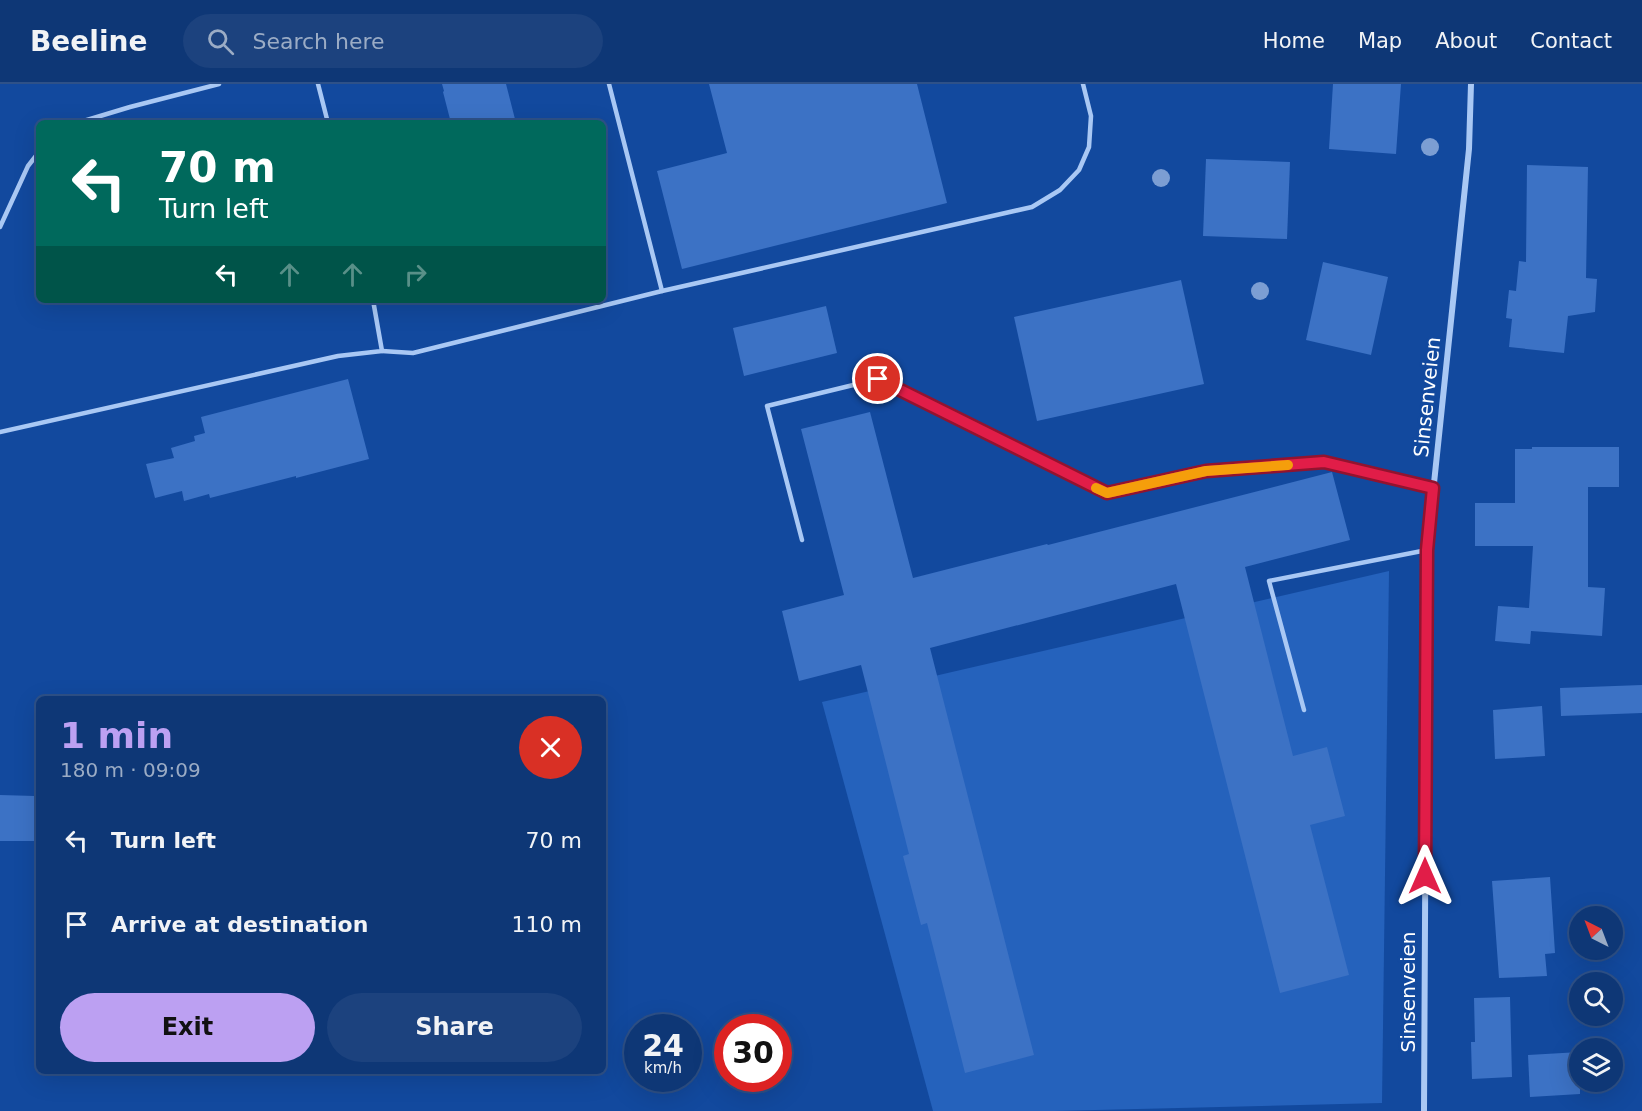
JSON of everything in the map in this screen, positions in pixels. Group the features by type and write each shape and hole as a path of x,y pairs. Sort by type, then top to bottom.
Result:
{"street":[{"name":"Sinsenveien","path":"1424,1111 1427,550 1469,149 1471,84"}],"lane":[{"path":"87,120 219,84"},
{"path":"318,84 327,120"},
{"path":"609,84 662,291"},
{"path":"0,432 338,356 382,351 413,353 662,291 1032,207 1060,190 1079,170 1089,147 1091,116 1083,84"},
{"path":"0,227 28,166 36,156"},
{"path":"374,303 382,351"},
{"path":"802,540 767,406 878,379 1107,493 1206,471 1324,462 1433,488"},
{"path":"1304,710 1269,582 1427,550"}],"shaded area":[{"path":"1389,571 1382,1103 1055,1111 933,1111 822,702"}],"building":[{"path":"442,84 506,84 515,120 450,120"},
{"path":"709,84 917,84 947,203 682,269 657,171 727,153"},
{"path":"1333,84 1401,84 1396,154 1329,149"},
{"path":"1206,159 1290,162 1287,239 1203,236"},
{"path":"1527,165 1588,167 1586,278 1597,279 1595,312 1568,316 1564,353 1509,347 1512,319 1506,318 1509,290 1516,291 1519,261 1526,262"},
{"path":"1323,262 1388,277 1371,355 1306,340"},
{"path":"1181,280 1204,384 1037,421 1014,317"},
{"path":"826,306 837,353 744,376 733,328"},
{"path":"348,379 369,459 210,498 209,494 184,501 182,491 155,498 146,464 174,458 171,448 195,441 194,436 205,433 201,417"},
{"path":"870,412 913,578 1332,472 1350,540 1245,567 1293,756 1327,747 1345,816 1310,825 1349,975 1280,993 1176,584 930,648 1034,1055 965,1073 927,923 921,925 903,856 909,854 861,665 799,681 782,611 844,595 801,429"},
{"path":"1532,447 1619,447 1619,487 1588,487 1588,587 1605,588 1602,636 1531,631 1530,644 1495,641 1498,606 1529,608 1533,546 1475,546 1475,503 1515,503 1515,449 1532,449"},
{"path":"1642,685 1642,713 1561,716 1560,688"},
{"path":"1542,706 1545,756 1495,759 1493,710"},
{"path":"0,795 35,796 35,841 0,841"},
{"path":"1550,877 1555,953 1545,954 1547,976 1499,978 1492,881"},
{"path":"1510,997 1512,1077 1472,1079 1471,1042 1475,1042 1474,998"},
{"path":"1569,1053 1569,1092 1580,1092 1580,1094 1530,1097 1528,1055"}],"slow traffic":[{"path":"1096,488 1107,493 1206,471 1288,465"}],"route":[{"path":"878,379 1107,493 1206,471 1324,462 1433,488 1427,550 1425,876"}]}
